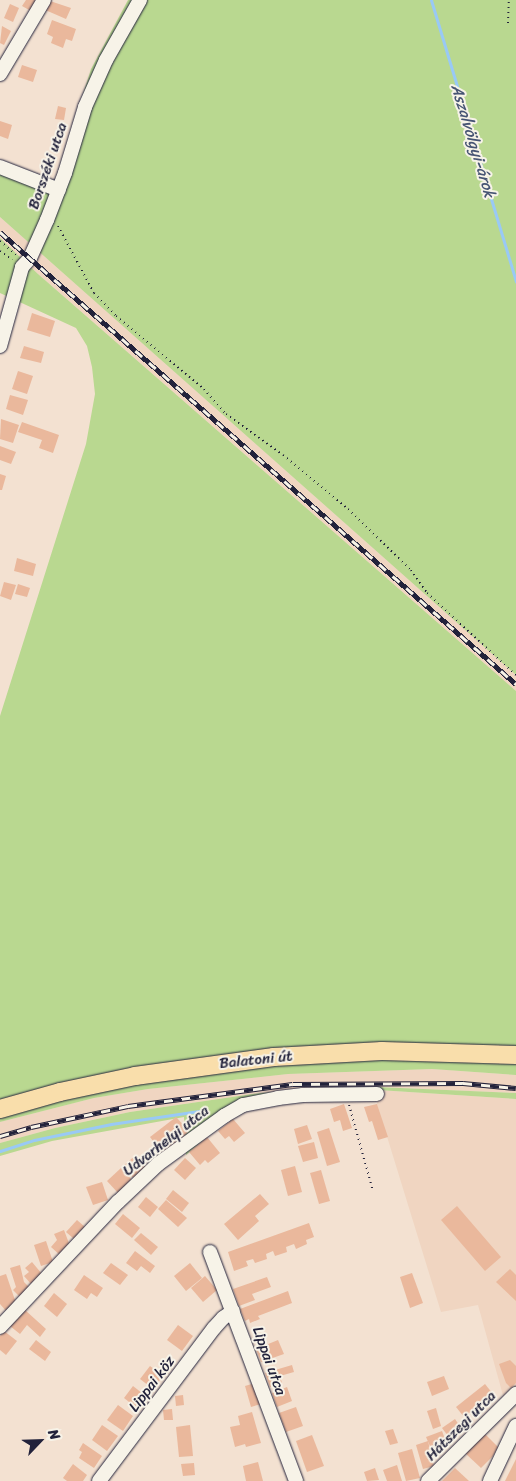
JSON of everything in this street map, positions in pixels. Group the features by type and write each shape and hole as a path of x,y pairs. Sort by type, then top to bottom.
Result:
{"main road":[{"name":"Balatoni út","path":"0,1109 60,1092 135,1076 274,1057 382,1050 516,1055"}],"street":[{"path":"0,74 44,0"},
{"name":"Borszéki utca","path":"0,346 23,265 30,258 59,190 79,125 95,85 140,0"},
{"path":"0,167 59,190"},
{"name":"Udvarhelyi utca","path":"0,1327 118,1202 158,1164 224,1116 243,1105 258,1101 303,1095 377,1094"},
{"name":"Lippai utca","path":"210,1252 296,1481"},
{"name":"Lippai köz","path":"99,1481 214,1328 233,1310"},
{"name":"Hátszegi utca","path":"428,1481 516,1394"},
{"path":"490,1481 516,1426"}],"path":[{"path":"508,23 509,0"},
{"path":"47,220 58,226 71,248 79,270 94,293 116,316 204,389 226,414 283,455 348,509 410,570 427,593 516,675"},
{"path":"0,241 23,265"},
{"path":"0,251 23,265"},
{"path":"345,1094 373,1191"}],"shaded area":[{"path":"0,217 516,675 516,691 38,274 0,238"},
{"path":"432,1069 516,1075 516,1093 377,1087 260,1093 130,1112 55,1128 0,1143 0,1122 94,1098 148,1089 288,1074"},
{"path":"378,1090 516,1099 516,1388 504,1399 478,1305 441,1312 377,1104"}],"green space":[{"path":"128,0 516,0 516,675 0,217 0,161 55,183 91,69"},
{"path":"0,238 38,274 516,691 516,1075 432,1069 288,1074 148,1089 94,1098 0,1122 0,716 86,444 95,394 87,346 76,328 0,293"},
{"path":"377,1087 516,1093 516,1099 378,1090 283,1101 251,1109 222,1124 186,1155 184,1117 52,1141 0,1156 0,1143 55,1128 130,1112 260,1093"}],"building":[{"path":"26,0 37,0 31,11 22,6"},
{"path":"47,0 71,8 66,19 43,9"},
{"path":"10,4 19,8 13,22 4,18"},
{"path":"52,20 76,29 72,41 66,39 63,48 51,43 53,37 47,34"},
{"path":"2,26 11,31 4,45 0,43"},
{"path":"22,65 37,70 33,82 18,77"},
{"path":"58,106 66,108 64,120 55,119"},
{"path":"0,121 12,125 8,139 0,136"},
{"path":"32,313 55,321 50,337 27,330"},
{"path":"24,346 44,352 41,363 20,358"},
{"path":"18,371 33,376 27,394 12,389"},
{"path":"10,395 28,400 23,415 6,409"},
{"path":"1,419 19,425 13,443 0,439"},
{"path":"22,422 59,435 53,453 39,448 42,440 18,432"},
{"path":"0,446 16,452 11,464 0,460"},
{"path":"0,474 6,476 2,490 0,490"},
{"path":"17,558 36,564 33,576 14,571"},
{"path":"4,582 16,585 11,600 0,596"},
{"path":"18,584 30,588 27,597 15,594"},
{"path":"344,1104 352,1128 343,1131 340,1120 334,1122 330,1109"},
{"path":"377,1104 388,1137 378,1140 372,1121 369,1122 364,1107"},
{"path":"176,1117 189,1131 164,1156 150,1137"},
{"path":"233,1119 245,1133 234,1142 229,1136 225,1139 218,1131"},
{"path":"307,1125 312,1139 298,1144 294,1129"},
{"path":"329,1128 340,1162 327,1166 317,1132"},
{"path":"207,1137 220,1153 208,1163 205,1160 200,1165 189,1152"},
{"path":"314,1142 318,1158 303,1162 298,1146"},
{"path":"136,1155 147,1168 134,1179 123,1166"},
{"path":"185,1158 196,1168 185,1180 174,1170"},
{"path":"295,1166 302,1192 288,1196 281,1170"},
{"path":"121,1168 132,1180 118,1193 107,1181"},
{"path":"321,1170 330,1201 319,1204 310,1173"},
{"path":"102,1182 108,1200 93,1205 86,1187"},
{"path":"173,1190 189,1203 182,1212 166,1199"},
{"path":"260,1194 269,1204 255,1216 259,1221 238,1240 224,1224"},
{"path":"146,1197 158,1207 150,1217 138,1207"},
{"path":"166,1200 187,1218 178,1227 158,1209"},
{"path":"457,1206 501,1257 485,1271 441,1220"},
{"path":"123,1214 140,1228 132,1238 115,1224"},
{"path":"77,1220 85,1227 74,1239 66,1232"},
{"path":"309,1223 314,1237 306,1240 307,1244 296,1249 294,1244 286,1247 287,1252 275,1256 273,1251 266,1254 267,1259 255,1263 253,1259 246,1261 248,1266 234,1271 228,1252"},
{"path":"64,1230 70,1246 61,1256 51,1247 57,1240 54,1234"},
{"path":"141,1233 158,1247 151,1255 134,1240"},
{"path":"46,1241 53,1262 41,1266 34,1245"},
{"path":"135,1251 155,1266 150,1273 141,1266 137,1271 126,1263"},
{"path":"32,1262 42,1274 31,1284 24,1276 29,1272 25,1268"},
{"path":"111,1263 128,1275 120,1285 103,1273"},
{"path":"190,1263 202,1278 186,1291 174,1276"},
{"path":"20,1265 24,1282 30,1288 20,1297 13,1290 16,1287 10,1268"},
{"path":"510,1269 516,1275 516,1301 496,1282"},
{"path":"412,1273 423,1303 410,1308 400,1277"},
{"path":"6,1274 16,1303 7,1312 0,1304 0,1276"},
{"path":"84,1275 103,1288 97,1297 91,1293 87,1299 74,1290"},
{"path":"205,1276 217,1290 203,1302 191,1288"},
{"path":"267,1277 271,1287 252,1294 255,1300 239,1306 233,1289"},
{"path":"288,1291 292,1303 258,1316 260,1319 250,1323 249,1319 245,1321 240,1309"},
{"path":"54,1293 67,1304 57,1317 44,1306"},
{"path":"25,1310 46,1329 40,1337 27,1325 20,1334 10,1326"},
{"path":"178,1325 193,1336 182,1351 167,1340"},
{"path":"4,1331 17,1341 6,1355 0,1350 0,1336"},
{"path":"36,1340 51,1352 45,1361 29,1349"},
{"path":"278,1340 284,1354 261,1362 256,1349"},
{"path":"510,1360 516,1366 516,1383 511,1388 506,1383 499,1364"},
{"path":"292,1365 294,1372 280,1376 282,1383 270,1387 265,1373"},
{"path":"150,1366 163,1376 153,1389 140,1379"},
{"path":"444,1376 449,1389 432,1396 427,1382"},
{"path":"255,1383 261,1404 251,1407 245,1386"},
{"path":"485,1384 493,1394 464,1417 456,1407"},
{"path":"133,1386 147,1397 138,1409 124,1398"},
{"path":"287,1387 292,1401 277,1407 272,1393"},
{"path":"183,1395 184,1405 176,1406 175,1396"},
{"path":"118,1405 133,1416 123,1431 107,1420"},
{"path":"296,1407 303,1426 286,1432 279,1413"},
{"path":"436,1408 441,1426 433,1429 427,1411"},
{"path":"172,1409 173,1420 164,1420 163,1410"},
{"path":"252,1412 261,1443 246,1447 245,1444 235,1447 230,1427 240,1425 238,1416"},
{"path":"455,1419 463,1431 451,1440 442,1428"},
{"path":"102,1425 118,1436 107,1451 92,1440"},
{"path":"190,1425 193,1456 179,1457 176,1427"},
{"path":"393,1429 398,1443 390,1445 385,1431"},
{"path":"442,1431 448,1447 433,1453 426,1437"},
{"path":"485,1434 498,1447 493,1456 481,1468 465,1453"},
{"path":"312,1435 324,1466 307,1472 296,1441"},
{"path":"428,1441 434,1466 423,1469 416,1445"},
{"path":"83,1443 102,1456 94,1468 79,1458 82,1452 79,1450"},
{"path":"412,1449 420,1478 406,1481 398,1453"},
{"path":"516,1459 516,1481 505,1481"},
{"path":"258,1462 263,1481 246,1481 243,1466"},
{"path":"194,1463 195,1475 183,1476 181,1464"},
{"path":"73,1464 87,1475 83,1481 67,1481 63,1478"},
{"path":"397,1465 402,1481 387,1481 383,1470"},
{"path":"375,1468 379,1480 367,1481 364,1472"},
{"path":"455,1468 469,1481 442,1481"}],"waterway":[{"name":"Aszalvölgyi-árok","path":"431,0 516,281"},
{"path":"0,1151 34,1140 111,1124 199,1111"}],"railway":[{"path":"0,232 516,684"},
{"path":"0,1136 31,1127 128,1106 293,1084 463,1083 516,1088"}]}
